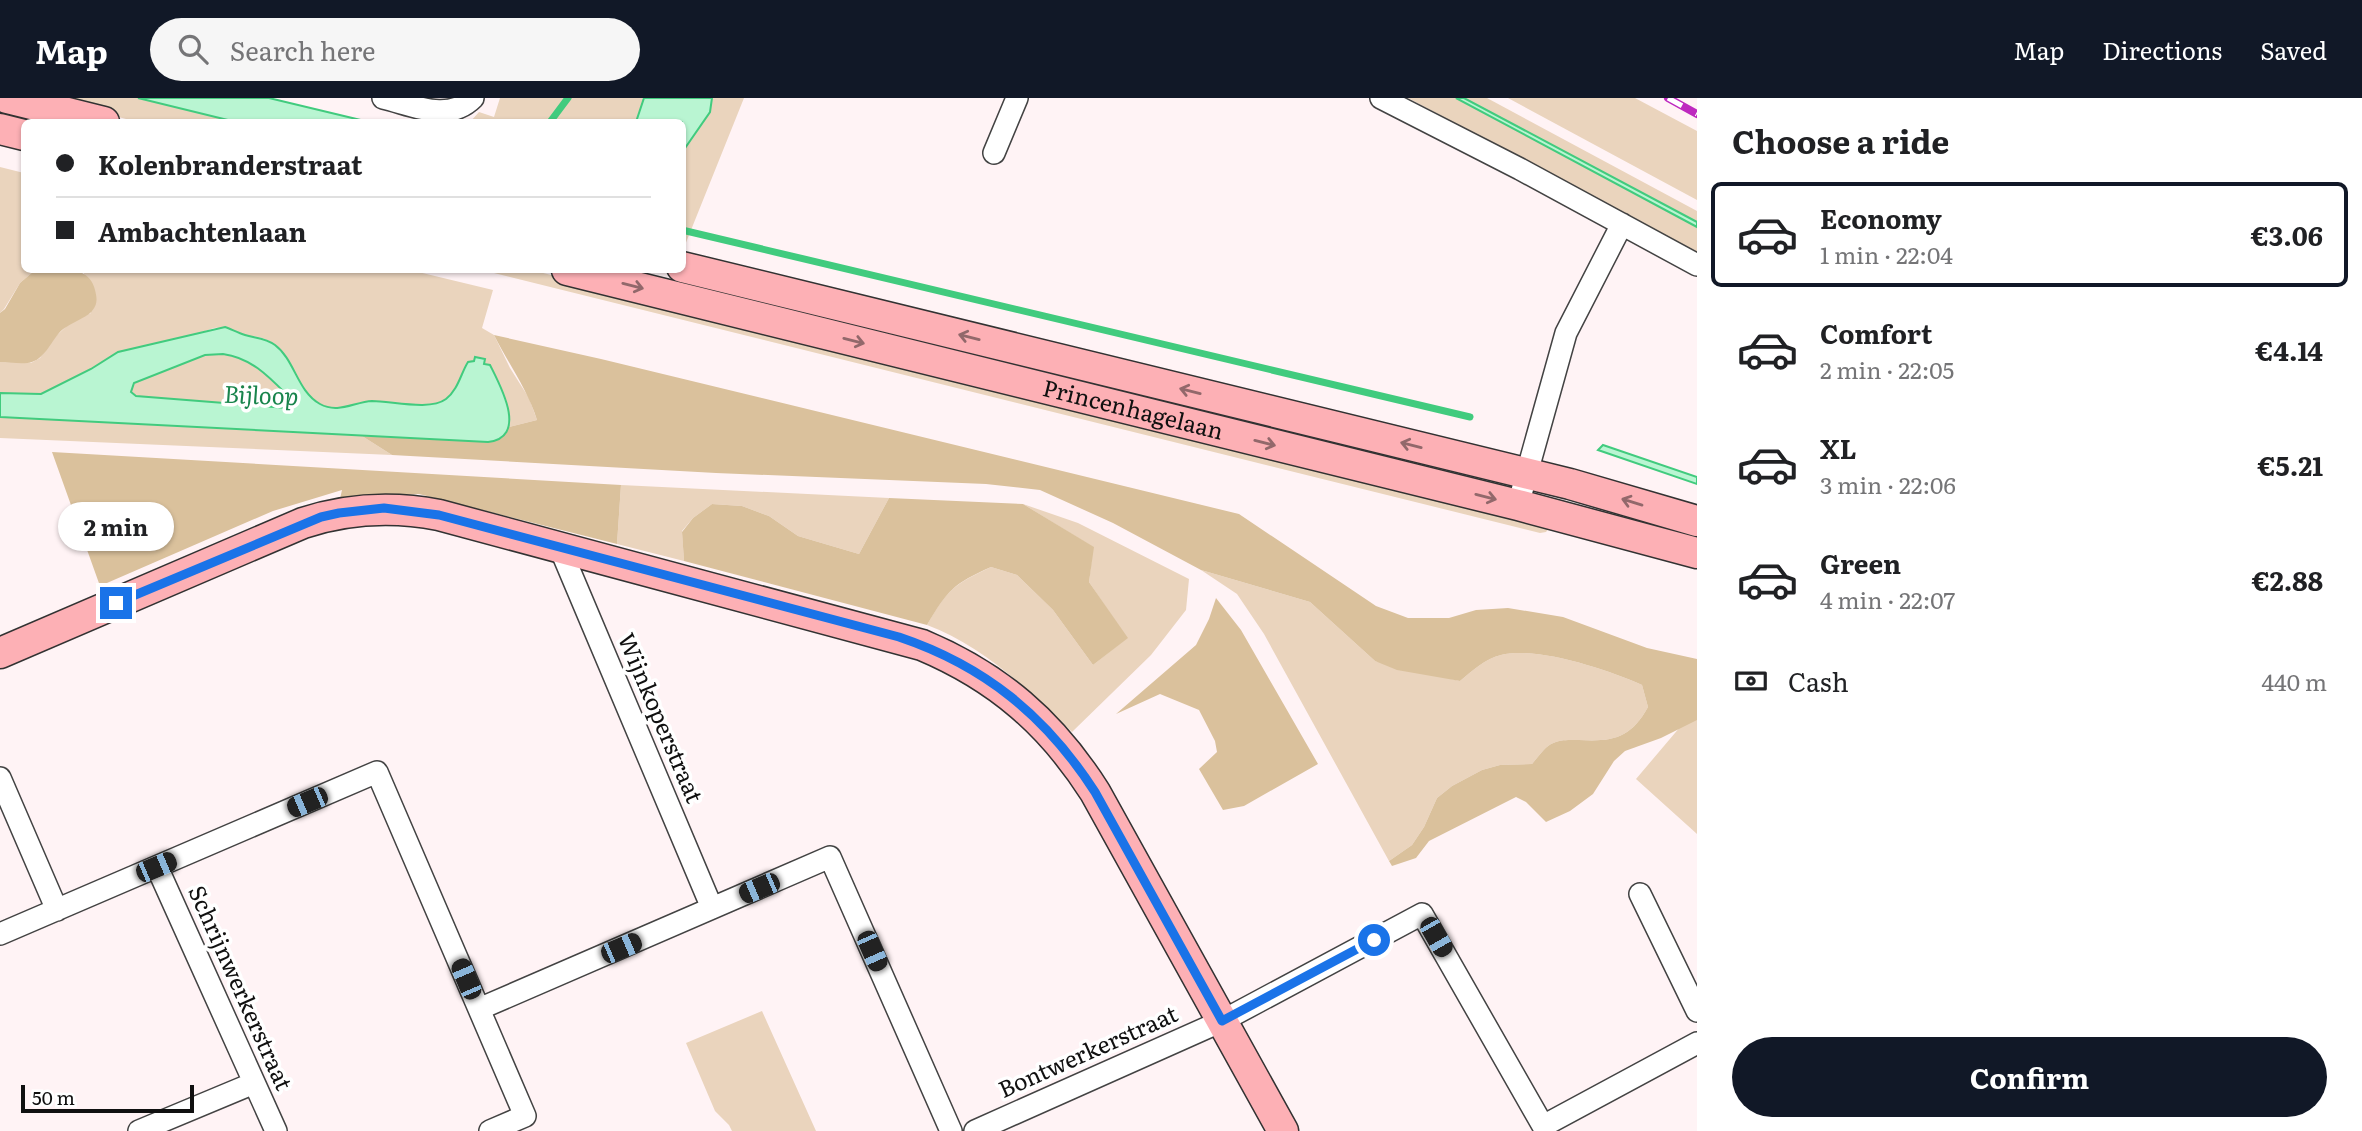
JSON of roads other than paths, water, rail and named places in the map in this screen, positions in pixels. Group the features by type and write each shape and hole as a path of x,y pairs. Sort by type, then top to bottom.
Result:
{"main road":[{"path":"7,98 92,119"},
{"path":"0,129 21,134"},
{"name":"Princenhagelaan","path":"686,268 1527,473 1697,521"},
{"name":"Princenhagelaan","path":"579,273 1518,505 1697,553"},
{"path":"0,653 303,523 339,513 384,508 421,512 899,637 945,655 1005,692 1041,722 1078,765 1283,1131"}],"street":[{"path":"383,98 446,113 461,108 473,98"},
{"path":"995,153 1017,98"},
{"path":"1381,98 1697,265"},
{"path":"1518,505 1566,333 1622,224"},
{"name":"Wijnkoperstraat","path":"560,548 712,908"},
{"path":"0,934 377,772 525,1116 490,1131"},
{"path":"0,778 57,910"},
{"path":"479,1009 830,858 951,1131"},
{"name":"Schrijnwerkerstraat","path":"156,867 276,1131"},
{"path":"1640,894 1697,1011"},
{"name":"Bontwerkerstraat","path":"975,1131 1222,1021 1422,914 1538,1128"},
{"path":"1538,1128 1697,1043"},
{"path":"139,1131 254,1083"}],"waterway":[{"name":"Bijloop","path":"552,119 568,98"},
{"path":"686,231 1470,417"}],"railway":[{"path":"1668,98 1697,114"}]}
